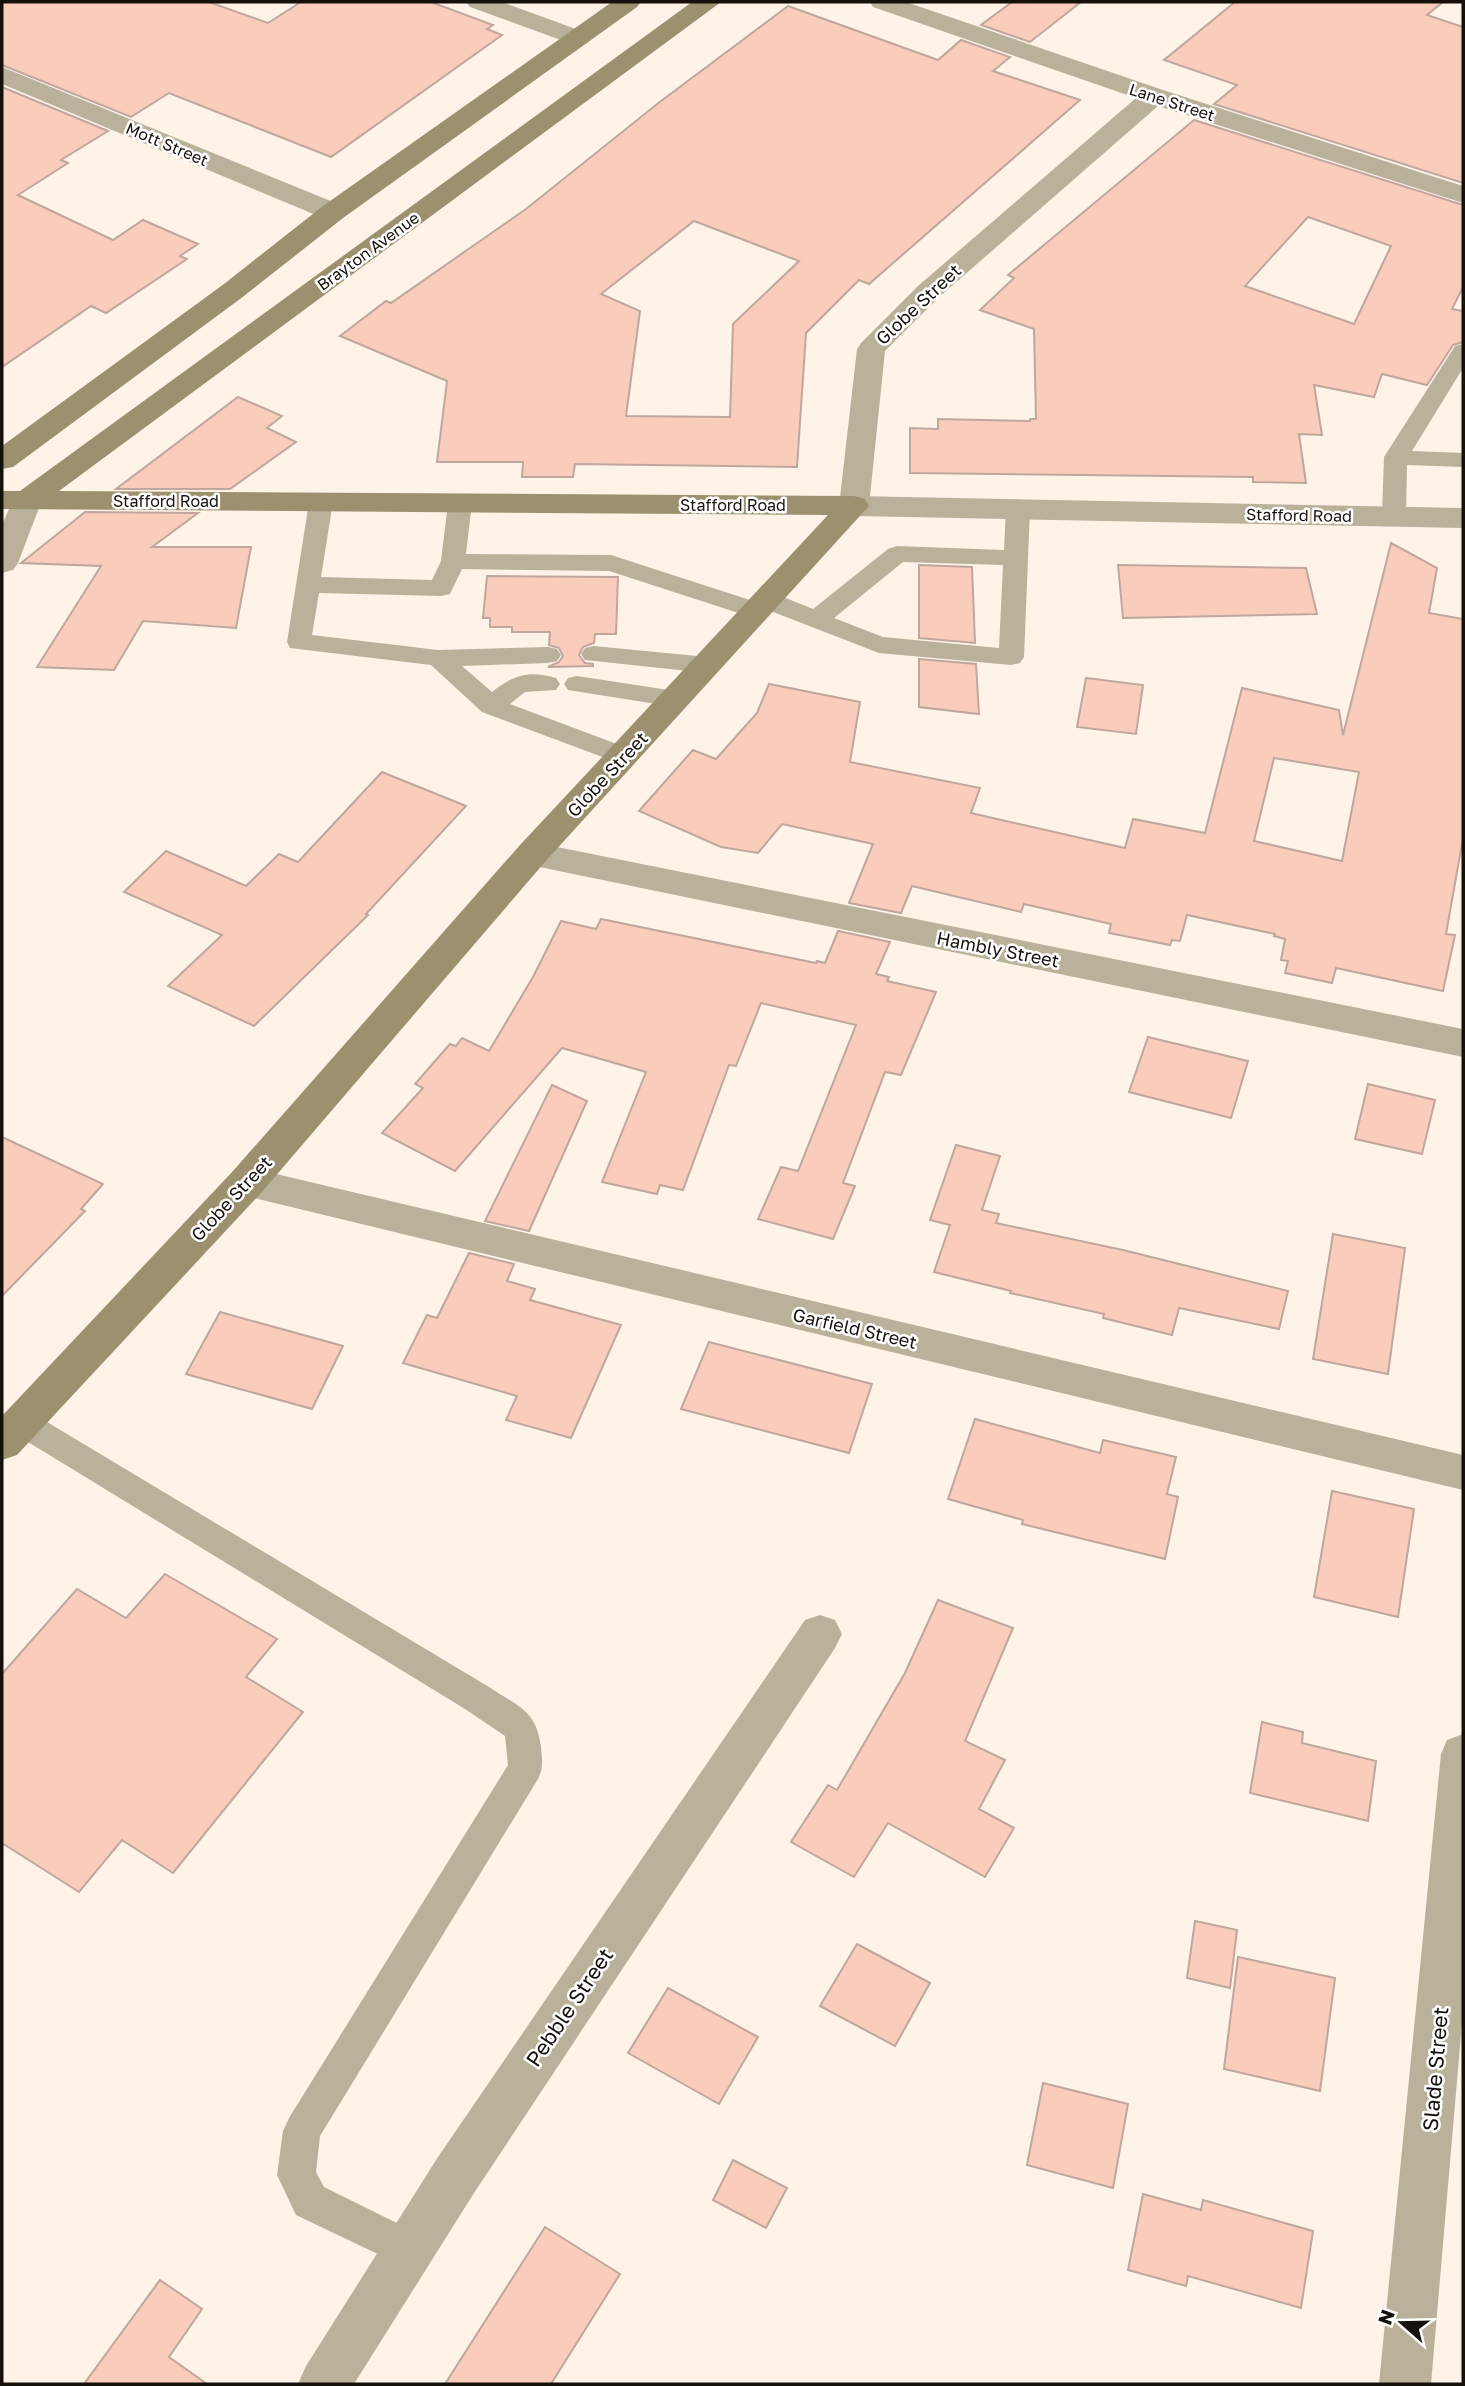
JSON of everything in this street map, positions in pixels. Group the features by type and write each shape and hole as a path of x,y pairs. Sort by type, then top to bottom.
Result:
{"main road":[{"path":"2,460 234,290 333,212 628,2"},
{"name":"Brayton Avenue","path":"15,500 708,2"},
{"name":"Stafford Road","path":"15,500 854,506"},
{"name":"Globe Street","path":"12,1433 247,1182 532,854 854,506"}],"street":[{"path":"479,2 578,38"},
{"name":"Lane Street","path":"882,2 1154,96 1463,195"},
{"name":"Mott Street","path":"2,75 333,212"},
{"name":"Globe Street","path":"854,506 870,349 928,292 1154,96"},
{"path":"2,563 15,500"},
{"name":"Stafford Road","path":"854,506 1463,518"},
{"name":"Hambly Street","path":"532,854 1463,1043"},
{"name":"Garfield Street","path":"247,1182 1463,1473"},
{"name":"Pebble Street","path":"324,2384 409,2250 820,1634"},
{"name":"Slade Street","path":"1405,2384 1447,2120 1463,1754"}],"lane":[{"path":"1394,516 1396,457 1463,351"},
{"path":"1396,457 1463,460"},
{"path":"321,502 299,642 438,658 548,655"},
{"path":"309,585 441,589 453,561 460,503"},
{"path":"453,561 611,564 816,620 879,645 1012,657 1018,509"},
{"path":"816,620 897,554 1016,558"},
{"path":"594,654 707,665"},
{"path":"438,658 491,706 624,756"},
{"path":"491,706 519,684 547,684"},
{"path":"577,684 675,699"},
{"path":"12,1433 477,1698 522,1728 526,1768 302,2131 296,2175 310,2201 409,2250"}],"building":[{"path":"2,2 209,2 268,23 301,2 431,2 493,25 487,29 502,35 331,157 169,93 131,117 2,65"},
{"path":"1012,2 1081,2 1030,42 981,25"},
{"path":"1235,2 1443,2 1427,15 1463,27 1463,183 1214,104 1237,85 1164,60"},
{"path":"788,6 938,60 961,40 1010,57 993,71 1080,100 869,284 859,280 806,333 797,467 575,464 573,477 522,477 523,462 437,462 447,381 340,336 386,301 391,303 526,209 661,101","holes":["694,221 799,261 733,324 730,417 626,416 640,311 601,294"]},
{"path":"2,87 108,131 61,160 68,163 18,195 113,240 143,220 198,244 180,256 187,259 106,313 91,306 2,367"},
{"path":"1194,120 1463,205 1463,287 1452,309 1463,311 1463,342 1453,345 1427,385 1382,374 1374,397 1314,385 1322,435 1299,434 1306,483 1253,482 1253,477 910,473 910,428 938,429 938,419 1036,419 1034,329 980,310 1014,278 1008,275","holes":["1308,217 1391,246 1354,324 1245,286"]},
{"path":"238,397 282,416 267,428 296,442 230,489 116,489"},
{"path":"85,512 198,513 152,547 251,547 236,628 143,621 114,670 37,667 101,566 21,563"},
{"path":"1391,543 1437,568 1429,613 1463,619 1463,838 1446,934 1455,935 1443,991 1336,968 1332,983 1285,973 1288,961 1281,960 1285,939 1274,936 1275,934 1187,915 1180,941 1172,940 1170,945 1109,933 1111,924 1024,904 1021,912 912,886 901,913 849,903 873,844 782,824 758,853 721,847 639,811 693,750 716,759 757,713 769,684 860,702 850,762 980,788 971,813 1125,848 1133,819 1205,833 1242,688 1339,710 1343,735","holes":["1274,758 1359,772 1342,861 1254,841"]},
{"path":"919,565 972,567 975,643 919,638"},
{"path":"1118,565 1306,568 1317,614 1123,618"},
{"path":"487,576 618,577 616,634 595,634 594,643 583,647 579,655 585,663 593,666 548,667 559,662 563,656 559,648 549,645 550,632 512,632 512,627 490,627 490,618 483,618"},
{"path":"919,659 976,664 979,714 919,707"},
{"path":"1086,678 1143,685 1136,734 1077,727"},
{"path":"382,772 466,806 366,914 368,915 254,1026 168,986 222,935 124,892 166,851 246,886 279,854 298,862"},
{"path":"601,919 816,963 825,963 838,931 890,942 876,974 889,977 887,981 936,992 901,1075 885,1072 843,1183 855,1186 833,1239 758,1219 781,1167 798,1171 856,1025 761,1003 736,1066 729,1065 683,1190 660,1185 657,1194 602,1182 646,1072 562,1048 455,1171 382,1133 423,1088 415,1084 450,1044 456,1046 462,1038 489,1051 533,977 561,921 596,929"},
{"path":"1148,1037 1248,1061 1231,1118 1129,1092"},
{"path":"1368,1084 1435,1100 1422,1154 1355,1139"},
{"path":"552,1085 587,1101 529,1231 485,1221"},
{"path":"2,1137 103,1184 81,1209 85,1211 2,1296"},
{"path":"956,1145 1000,1156 982,1210 999,1214 996,1223 1123,1250 1288,1291 1279,1329 1179,1308 1172,1335 1103,1318 1104,1314 1010,1293 1011,1291 934,1272 950,1225 930,1220"},
{"path":"1333,1234 1405,1248 1388,1374 1313,1359"},
{"path":"469,1253 514,1264 507,1281 535,1289 530,1300 621,1325 571,1438 506,1420 517,1396 403,1363 427,1315 437,1318"},
{"path":"220,1312 343,1346 312,1409 186,1374"},
{"path":"709,1342 872,1384 849,1453 681,1409"},
{"path":"975,1419 1100,1453 1103,1440 1176,1457 1167,1494 1178,1497 1165,1559 1022,1524 1023,1520 948,1499"},
{"path":"1332,1491 1414,1509 1398,1617 1314,1597"},
{"path":"165,1574 277,1639 246,1677 303,1712 173,1873 122,1840 79,1892 2,1843 2,1674 77,1589 126,1618"},
{"path":"938,1600 1013,1628 965,1741 1005,1760 979,1809 1014,1828 985,1877 888,1823 854,1877 791,1842 828,1785 837,1790 905,1673"},
{"path":"1262,1722 1303,1732 1302,1743 1376,1761 1368,1821 1250,1793"},
{"path":"1195,1921 1237,1930 1230,1988 1187,1978"},
{"path":"857,1944 930,1983 895,2046 820,2006"},
{"path":"1238,1957 1335,1978 1320,2091 1224,2069"},
{"path":"668,1988 758,2037 719,2104 628,2053"},
{"path":"1043,2083 1128,2104 1113,2188 1027,2165"},
{"path":"733,2160 787,2188 766,2228 713,2200"},
{"path":"1143,2194 1201,2210 1203,2200 1313,2231 1301,2308 1188,2276 1186,2286 1128,2270"},
{"path":"545,2227 620,2274 551,2384 445,2384"},
{"path":"160,2280 202,2309 169,2357 207,2384 84,2384"}]}
